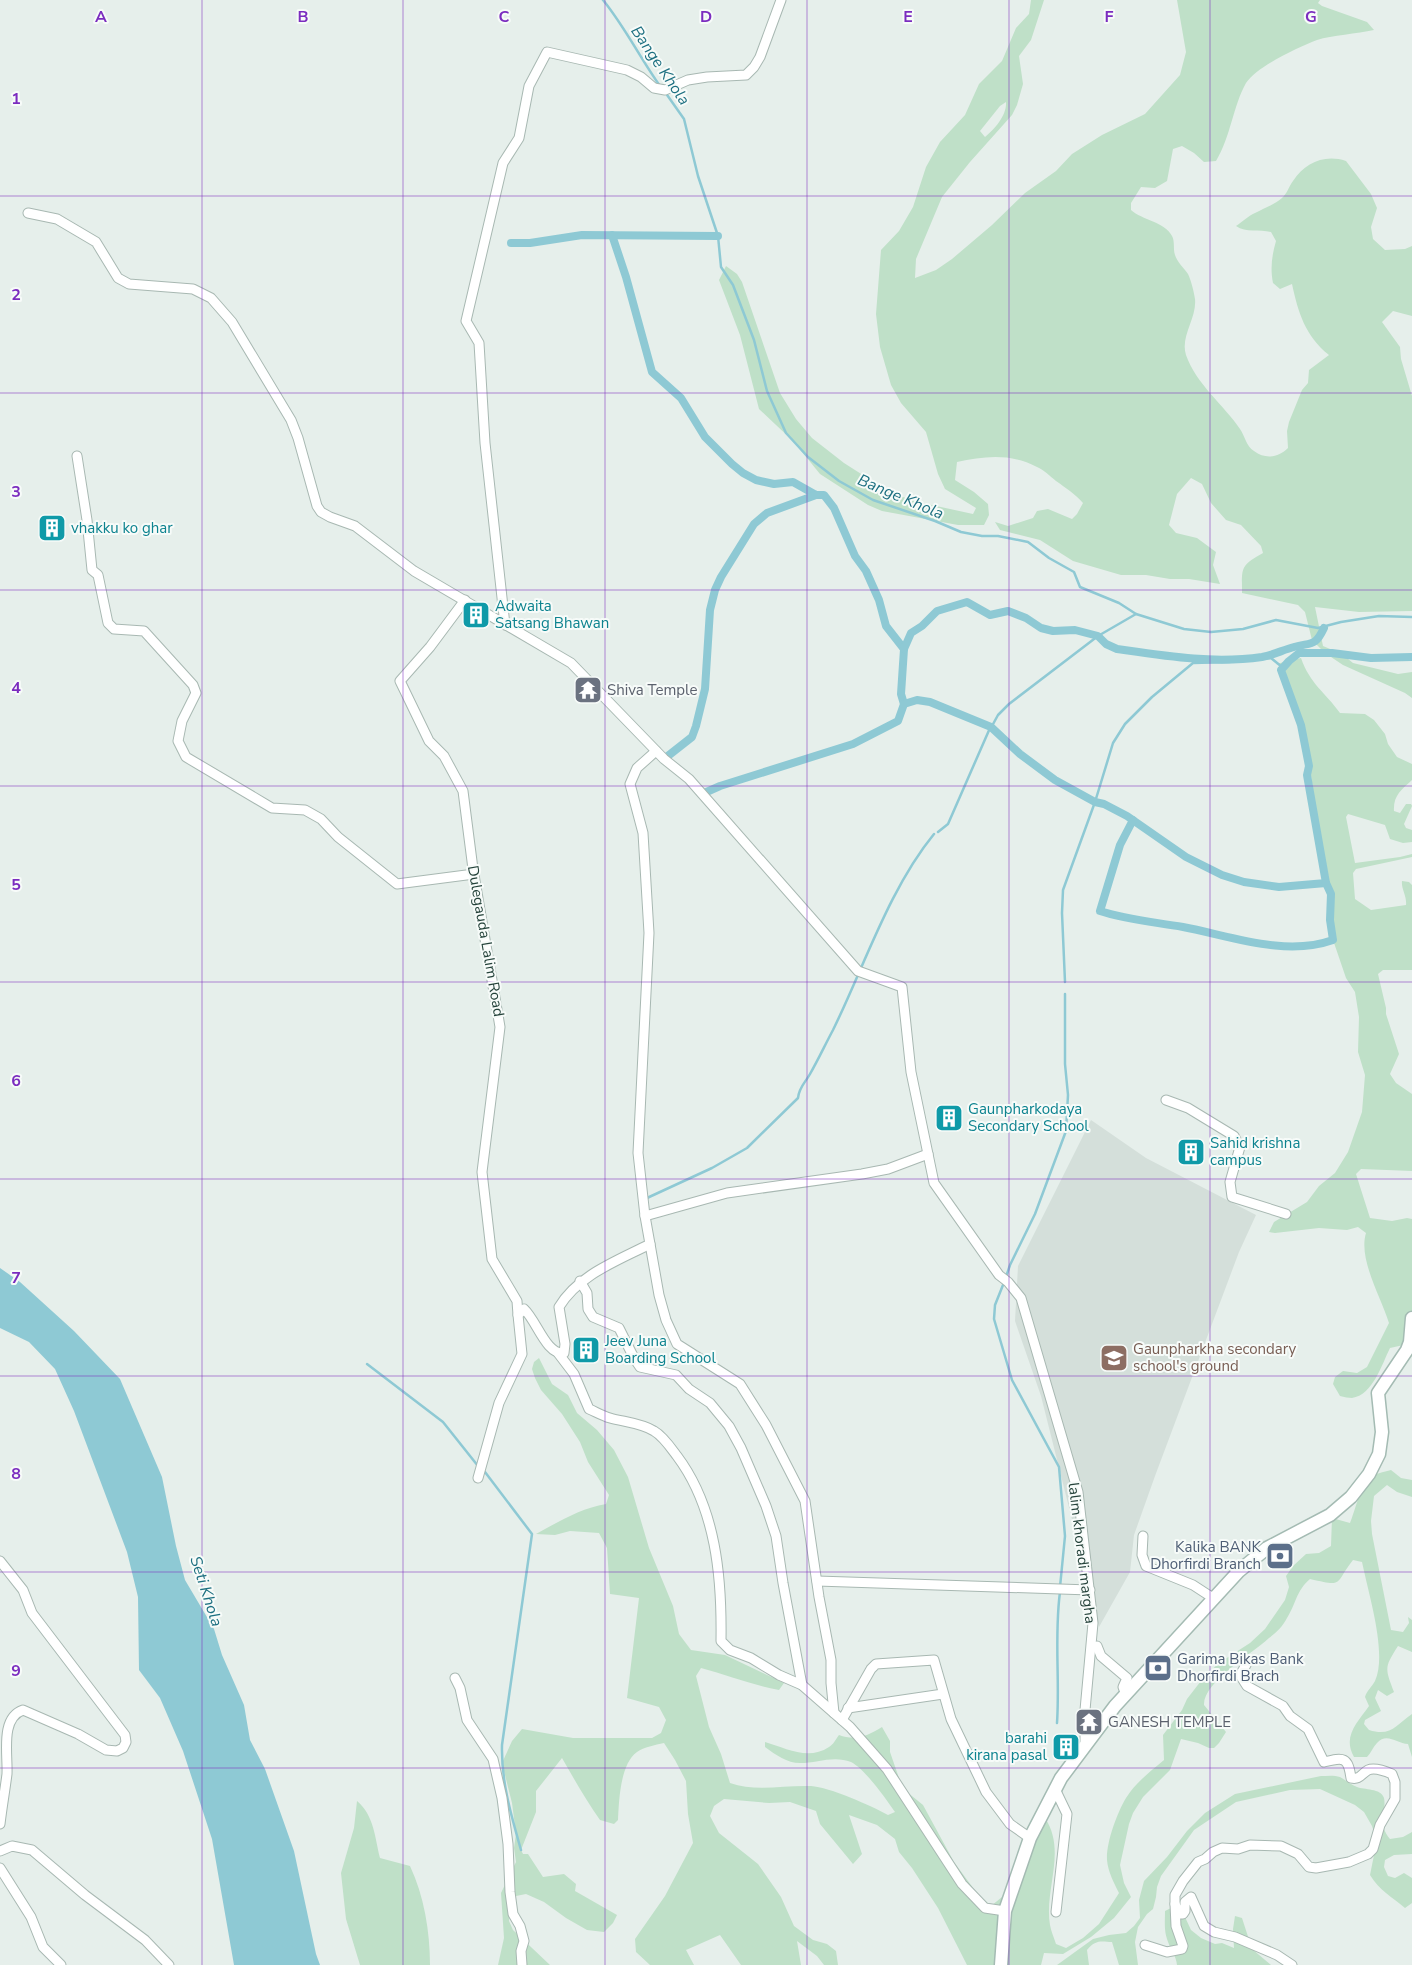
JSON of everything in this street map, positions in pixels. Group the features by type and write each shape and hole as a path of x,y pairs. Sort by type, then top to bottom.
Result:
{"street":[{"path":"505,625 485,443 479,343 466,321 503,163 519,138 529,86 547,52 626,70 641,77 654,88 666,90 688,80 746,74 754,67 760,57 782,0"},
{"path":"28,213 57,219 96,242 118,278 129,284 193,289 211,298 232,322 291,420 317,506 321,512 330,518 355,526 414,571 571,663 656,751 637,768 630,784 643,833 650,933 638,1153 645,1216 659,1295 666,1320 677,1344 740,1384 766,1425 805,1501 831,1660 834,1713"},
{"path":"76,456 87,520 92,570 98,575 108,623 114,629 144,631 193,685 196,693 182,721 178,741 186,757 272,808 305,810 321,819 338,836 396,884 474,874"},
{"name":"Dulegauda Lalim Road","path":"465,600 430,647 400,681 429,741 444,756 464,791 474,874 500,1027 482,1172 492,1259 518,1301 522,1354 499,1404 478,1478"},
{"name":"lalim khoradi margha","path":"656,751 689,779 858,971 902,987 911,1072 934,1183 999,1275 1008,1282 1021,1298 1078,1492 1093,1623 1085,1710 1085,1745"},
{"path":"1166,1100 1188,1108 1234,1136 1240,1147 1230,1182 1232,1197 1286,1214"},
{"path":"645,1216 727,1193 888,1169 928,1154"},
{"path":"558,1353 564,1352 565,1344 559,1306 566,1295 580,1281 650,1244"},
{"path":"580,1281 586,1293 588,1309 592,1317 619,1328 640,1367 676,1375 689,1389 710,1403 729,1426 749,1466 776,1536 802,1686"},
{"path":"518,1315 524,1309 531,1316 549,1348 558,1353 574,1374 589,1409 608,1418 630,1422 655,1431 690,1473 703,1502 714,1539 721,1606 721,1641 730,1650 751,1658 802,1686 842,1720 887,1769 962,1884 985,1908 1005,1910"},
{"path":"1001,1965 1005,1910 1030,1838 1055,1789 1115,1706 1239,1571 1266,1548 1330,1515 1351,1496 1369,1474 1379,1454 1382,1432 1378,1393 1407,1350 1410,1342 1412,1318"},
{"path":"1143,1536 1142,1555 1146,1566 1193,1585 1213,1598"},
{"path":"0,1561 23,1590 32,1613 125,1735 126,1742 123,1748 118,1751 106,1750 78,1734 23,1710 16,1712 10,1717 2,1740 7,1772 0,1824"},
{"path":"817,1581 1090,1590"},
{"path":"1097,1646 1101,1656 1127,1678 1123,1687 1126,1695"},
{"path":"842,1720 871,1669 876,1664 934,1660 951,1719 986,1792 1010,1824 1030,1838"},
{"path":"1145,1946 1167,1952 1182,1948 1176,1926 1175,1895 1198,1862 1205,1860 1213,1852 1222,1848 1238,1849 1250,1845 1281,1846 1298,1854 1309,1866 1316,1868 1349,1862 1368,1854 1373,1849 1380,1825 1395,1799 1395,1782 1392,1774 1369,1769 1359,1778 1355,1779 1351,1778 1349,1766 1345,1761 1338,1758 1324,1762 1308,1729 1290,1716 1283,1706 1247,1686 1241,1680 1240,1675 1246,1665"},
{"path":"455,1678 460,1688 467,1720 493,1759 502,1798 508,1844 513,1914 520,1926 524,1941 522,1965"},
{"path":"848,1708 943,1694"},
{"path":"1055,1789 1067,1814 1056,1912"},
{"path":"0,1851 12,1846 32,1850 85,1895 145,1940 169,1965"},
{"path":"0,1868 31,1917 43,1947 61,1965"},
{"path":"1175,1904 1179,1914 1182,1914 1185,1911 1186,1902 1191,1897 1204,1926 1214,1932 1235,1937 1277,1955 1292,1965"}],"shaded area":[{"name":"Gaunpharkha secondary school's ground","path":"1091,1120 1146,1158 1256,1215 1239,1252 1134,1535 1130,1572 1099,1627 1041,1396 1015,1321 1018,1266"}],"green space":[{"path":"1031,0 1044,0 1031,40 1019,56 1023,84 1017,105 1012,115 942,197 916,259 915,278 936,270 952,259 992,225 1025,193 1056,171 1072,154 1102,135 1145,114 1180,75 1186,52 1177,0 1320,0 1318,3 1322,6 1367,22 1374,30 1317,40 1290,52 1259,70 1246,83 1238,101 1225,142 1216,161 1204,162 1182,146 1173,149 1167,181 1155,188 1141,187 1131,203 1131,210 1164,227 1173,238 1174,253 1188,274 1195,299 1194,313 1185,341 1186,355 1196,375 1240,429 1251,449 1263,456 1281,454 1288,448 1287,431 1289,422 1302,390 1308,383 1309,370 1329,355 1308,332 1300,314 1292,284 1280,289 1273,283 1272,262 1276,241 1271,232 1248,230 1236,226 1282,198 1298,175 1309,165 1323,160 1338,159 1346,161 1371,194 1377,208 1371,227 1373,239 1385,250 1405,249 1412,246 1412,316 1393,311 1382,322 1400,347 1401,359 1412,396 1412,611 1359,612 1315,607 1323,646 1342,654 1353,663 1398,674 1412,672 1412,698 1343,665 1325,653 1312,640 1305,612 1298,605 1242,593 1244,568 1250,561 1263,553 1261,546 1241,525 1226,520 1211,503 1202,484 1191,478 1177,494 1169,525 1176,533 1197,538 1216,552 1213,565 1220,584 1146,575 1121,575 1073,561 1040,540 1000,530 995,522 1008,526 1033,518 1037,511 1048,509 1072,519 1083,503 1042,470 1017,459 987,457 957,462 955,480 988,504 989,515 984,525 958,525 882,511 868,505 820,474 794,442 759,409 740,335 719,280 726,266 737,274 742,282 780,393 796,419 812,438 844,463 891,493 918,502 973,514 976,508 945,489 938,474 926,432 901,403 891,385 880,347 876,314 881,250 899,231 913,207 926,167 940,142 965,115 979,84 1002,61 1016,28 1029,14","holes":["1006,102 1006,107 1000,121 985,137 980,131 1000,106"]},
{"path":"1301,658 1313,681 1340,713 1365,714 1374,720 1385,734 1388,744 1397,757 1412,764 1412,780 1396,797 1394,811 1400,813 1406,804 1411,804 1412,806 1404,824 1406,828 1412,830 1412,842 1403,843 1390,839 1385,825 1348,814 1346,817 1355,863 1412,854 1412,857 1356,869 1353,873 1355,899 1371,910 1406,905 1402,881 1409,882 1412,885 1412,970 1383,970 1378,974 1386,1014 1399,1054 1390,1074 1396,1083 1412,1094 1412,1171 1361,1169 1356,1174 1370,1218 1392,1221 1412,1219 1412,1337 1408,1344 1390,1348 1371,1385 1359,1396 1352,1398 1340,1396 1333,1384 1335,1377 1343,1371 1357,1373 1367,1367 1389,1323 1371,1278 1365,1254 1364,1243 1366,1233 1358,1227 1347,1230 1319,1228 1269,1232 1274,1222 1307,1202 1319,1186 1335,1173 1348,1152 1362,1112 1365,1075 1358,1052 1359,1017 1355,992 1346,978 1332,937 1329,916 1331,891 1302,721 1284,669 1276,664"},
{"path":"539,1358 552,1384 568,1395 577,1413 597,1430 614,1450 628,1477 649,1548 673,1606 679,1634 691,1650 725,1655 784,1683 779,1690 701,1668 696,1676 709,1727 721,1754 730,1783 759,1788 819,1787 888,1815 895,1812 869,1777 851,1762 832,1759 795,1763 782,1758 765,1747 765,1742 797,1752 813,1753 830,1746 839,1735 850,1738 861,1737 882,1727 890,1741 890,1752 899,1778 907,1792 923,1805 954,1862 976,1892 991,1906 1013,1888 1045,1818 1054,1844 1055,1857 1049,1911 1050,1927 1056,1944 1066,1948 1083,1938 1099,1924 1119,1893 1110,1873 1107,1860 1108,1845 1113,1828 1123,1804 1134,1787 1164,1760 1163,1735 1182,1710 1187,1699 1204,1677 1219,1663 1250,1643 1265,1629 1285,1600 1289,1587 1286,1576 1293,1566 1306,1554 1319,1553 1331,1546 1332,1518 1350,1523 1368,1478 1391,1470 1401,1478 1412,1480 1412,1497 1397,1492 1387,1485 1374,1496 1371,1521 1372,1534 1391,1630 1403,1632 1409,1623 1408,1617 1412,1620 1412,1652 1398,1646 1387,1668 1394,1692 1387,1696 1378,1690 1375,1698 1381,1711 1365,1720 1364,1724 1369,1730 1377,1732 1388,1731 1412,1714 1412,1757 1408,1744 1388,1738 1377,1743 1367,1757 1354,1757 1351,1749 1350,1742 1353,1730 1369,1706 1365,1697 1375,1681 1379,1657 1376,1627 1362,1562 1353,1560 1338,1582 1329,1583 1310,1579 1302,1588 1290,1613 1279,1629 1230,1668 1211,1687 1204,1705 1226,1732 1214,1748 1181,1739 1170,1770 1143,1797 1133,1813 1120,1865 1124,1883 1131,1897 1114,1918 1091,1937 1063,1954 1044,1953 1041,1965 967,1965 938,1908 912,1868 899,1852 895,1839 877,1825 849,1815 862,1854 853,1864 820,1824 816,1811 790,1802 769,1803 724,1799 714,1806 710,1816 719,1833 758,1864 781,1897 794,1926 813,1940 827,1944 836,1951 838,1965 824,1965 817,1956 797,1941 801,1965 741,1965 720,1935 686,1950 694,1965 650,1965 636,1952 635,1939 665,1896 693,1843 688,1814 686,1781 664,1743 643,1749 631,1758 622,1783 618,1820 614,1824 600,1820 562,1758 536,1791 536,1812 521,1850 523,1854 528,1854 543,1877 564,1874 576,1884 575,1891 617,1915 613,1923 604,1932 587,1930 544,1902 526,1894 511,1897 509,1921 513,1930 550,1965 498,1965 504,1938 501,1893 516,1862 514,1848 516,1834 512,1803 502,1763 512,1741 522,1729 573,1738 652,1738 661,1733 666,1720 659,1707 627,1698 639,1598 610,1594 607,1548 599,1533 570,1531 555,1535 536,1534 579,1512 606,1504 609,1495 588,1462 580,1442 562,1414 541,1390 532,1369 534,1362"},
{"path":"1321,1776 1340,1777 1360,1788 1380,1792 1385,1803 1384,1828 1390,1839 1403,1837 1412,1832 1412,1854 1394,1855 1385,1860 1384,1867 1388,1876 1395,1878 1404,1873 1412,1878 1412,1903 1405,1908 1382,1889 1370,1875 1377,1840 1364,1812 1355,1805 1320,1789 1290,1790 1236,1802 1194,1830 1161,1876 1153,1909 1138,1927 1135,1942 1138,1965 1119,1965 1112,1942 1104,1941 1095,1943 1087,1950 1089,1965 1057,1965 1093,1939 1126,1933 1134,1926 1140,1918 1139,1900 1144,1881 1205,1813 1235,1794"},
{"path":"357,1801 363,1807 370,1820 380,1858 410,1866 415,1877 425,1914 429,1939 430,1965 360,1965 346,1919 341,1873 354,1828"},
{"path":"1171,1908 1185,1917 1191,1930 1201,1938 1215,1944 1222,1943 1234,1948 1233,1929 1235,1916 1242,1918 1252,1949 1271,1965 1177,1965 1165,1929 1165,1911"}],"water":[{"path":"0,1268 20,1282 74,1331 120,1379 162,1477 185,1580 214,1629 222,1655 244,1705 250,1740 265,1769 294,1851 320,1965 234,1965 212,1839 183,1751 160,1698 139,1670 138,1597 127,1552 74,1411 55,1369 29,1342 0,1328"}],"waterway":[{"name":"Bange Khola","path":"603,0 660,86"},
{"name":"Bange Khola","path":"665,92 684,119 698,176 718,236 721,267 733,285 754,340 767,391 786,433 808,457 839,481 873,500 961,532 982,536 998,536 1028,542 1049,558 1074,572 1080,587 1119,603 1136,614 1184,629 1211,632 1243,629 1276,620 1318,628 1379,616 1412,617"},
{"path":"511,243 530,243 582,235 718,236"},
{"path":"612,235 626,277 652,372 681,398 705,437 743,473 756,480 774,484 793,482 816,495 824,495 834,508 855,556 866,571 879,600 886,626 904,649 901,694 904,704 898,721 853,744 720,786 702,794"},
{"path":"664,759 692,737 696,726 705,689 710,610 715,590 721,577 754,524 767,513 816,495"},
{"path":"904,649 911,633 922,626 937,611 967,602 990,615 1008,611 1026,618 1041,628 1053,631 1075,630 1098,636 1106,644 1117,649 1189,658 1225,660 1266,656 1312,643 1318,638 1324,628"},
{"path":"992,726 998,715 1009,704 1098,636 1136,614"},
{"path":"904,704 917,700 930,702 991,727 1020,754 1055,780 1095,802 1104,804 1127,816 1186,857 1222,875 1244,882 1279,887 1326,883 1307,775 1309,766 1301,725 1281,670 1299,653 1332,653 1371,658 1412,657"},
{"path":"1065,982 1063,890 1095,802 1113,743 1125,724 1152,697 1193,663 1271,658 1282,667"},
{"path":"938,832 948,824 990,728"},
{"path":"1133,820 1120,845 1100,911 1120,917 1183,927 1239,940 1277,946 1315,945 1333,940 1330,920 1331,894 1326,883"},
{"path":"647,1198 712,1168 747,1148 798,1098 801,1088 833,1030 890,904 918,856 934,834"},
{"path":"1006,1277 1035,1214 1066,1131 1068,1095 1065,1064 1065,994"},
{"path":"1003,1285 995,1305 994,1319 1012,1380 1059,1467 1065,1536 1060,1587"},
{"path":"367,1364 443,1422 478,1466"},
{"path":"485,1472 532,1534 502,1745 505,1785 521,1850"},
{"path":"1057,1723 1057,1625 1060,1592"}],"place":[{"name":"vhakku ko ghar","path":"52,528"},
{"name":"Adwaita Satsang Bhawan","path":"476,615"},
{"name":"Shiva Temple","path":"588,690"},
{"name":"Gaunpharkodaya Secondary School","path":"949,1118"},
{"name":"Sahid krishna campus","path":"1191,1152"},
{"name":"Jeev Juna Boarding School","path":"586,1350"},
{"name":"Gaunpharkha secondary school's ground","path":"1114,1358"},
{"name":"Kalika BANK Dhorfirdi Branch","path":"1280,1556"},
{"name":"Garima Bikas Bank Dhorfirdi Brach","path":"1158,1668"},
{"name":"GANESH TEMPLE","path":"1089,1722"},
{"name":"barahi kirana pasal","path":"1066,1747"}],"water label":[{"name":"Seti Khola","path":"207,1591"}]}
